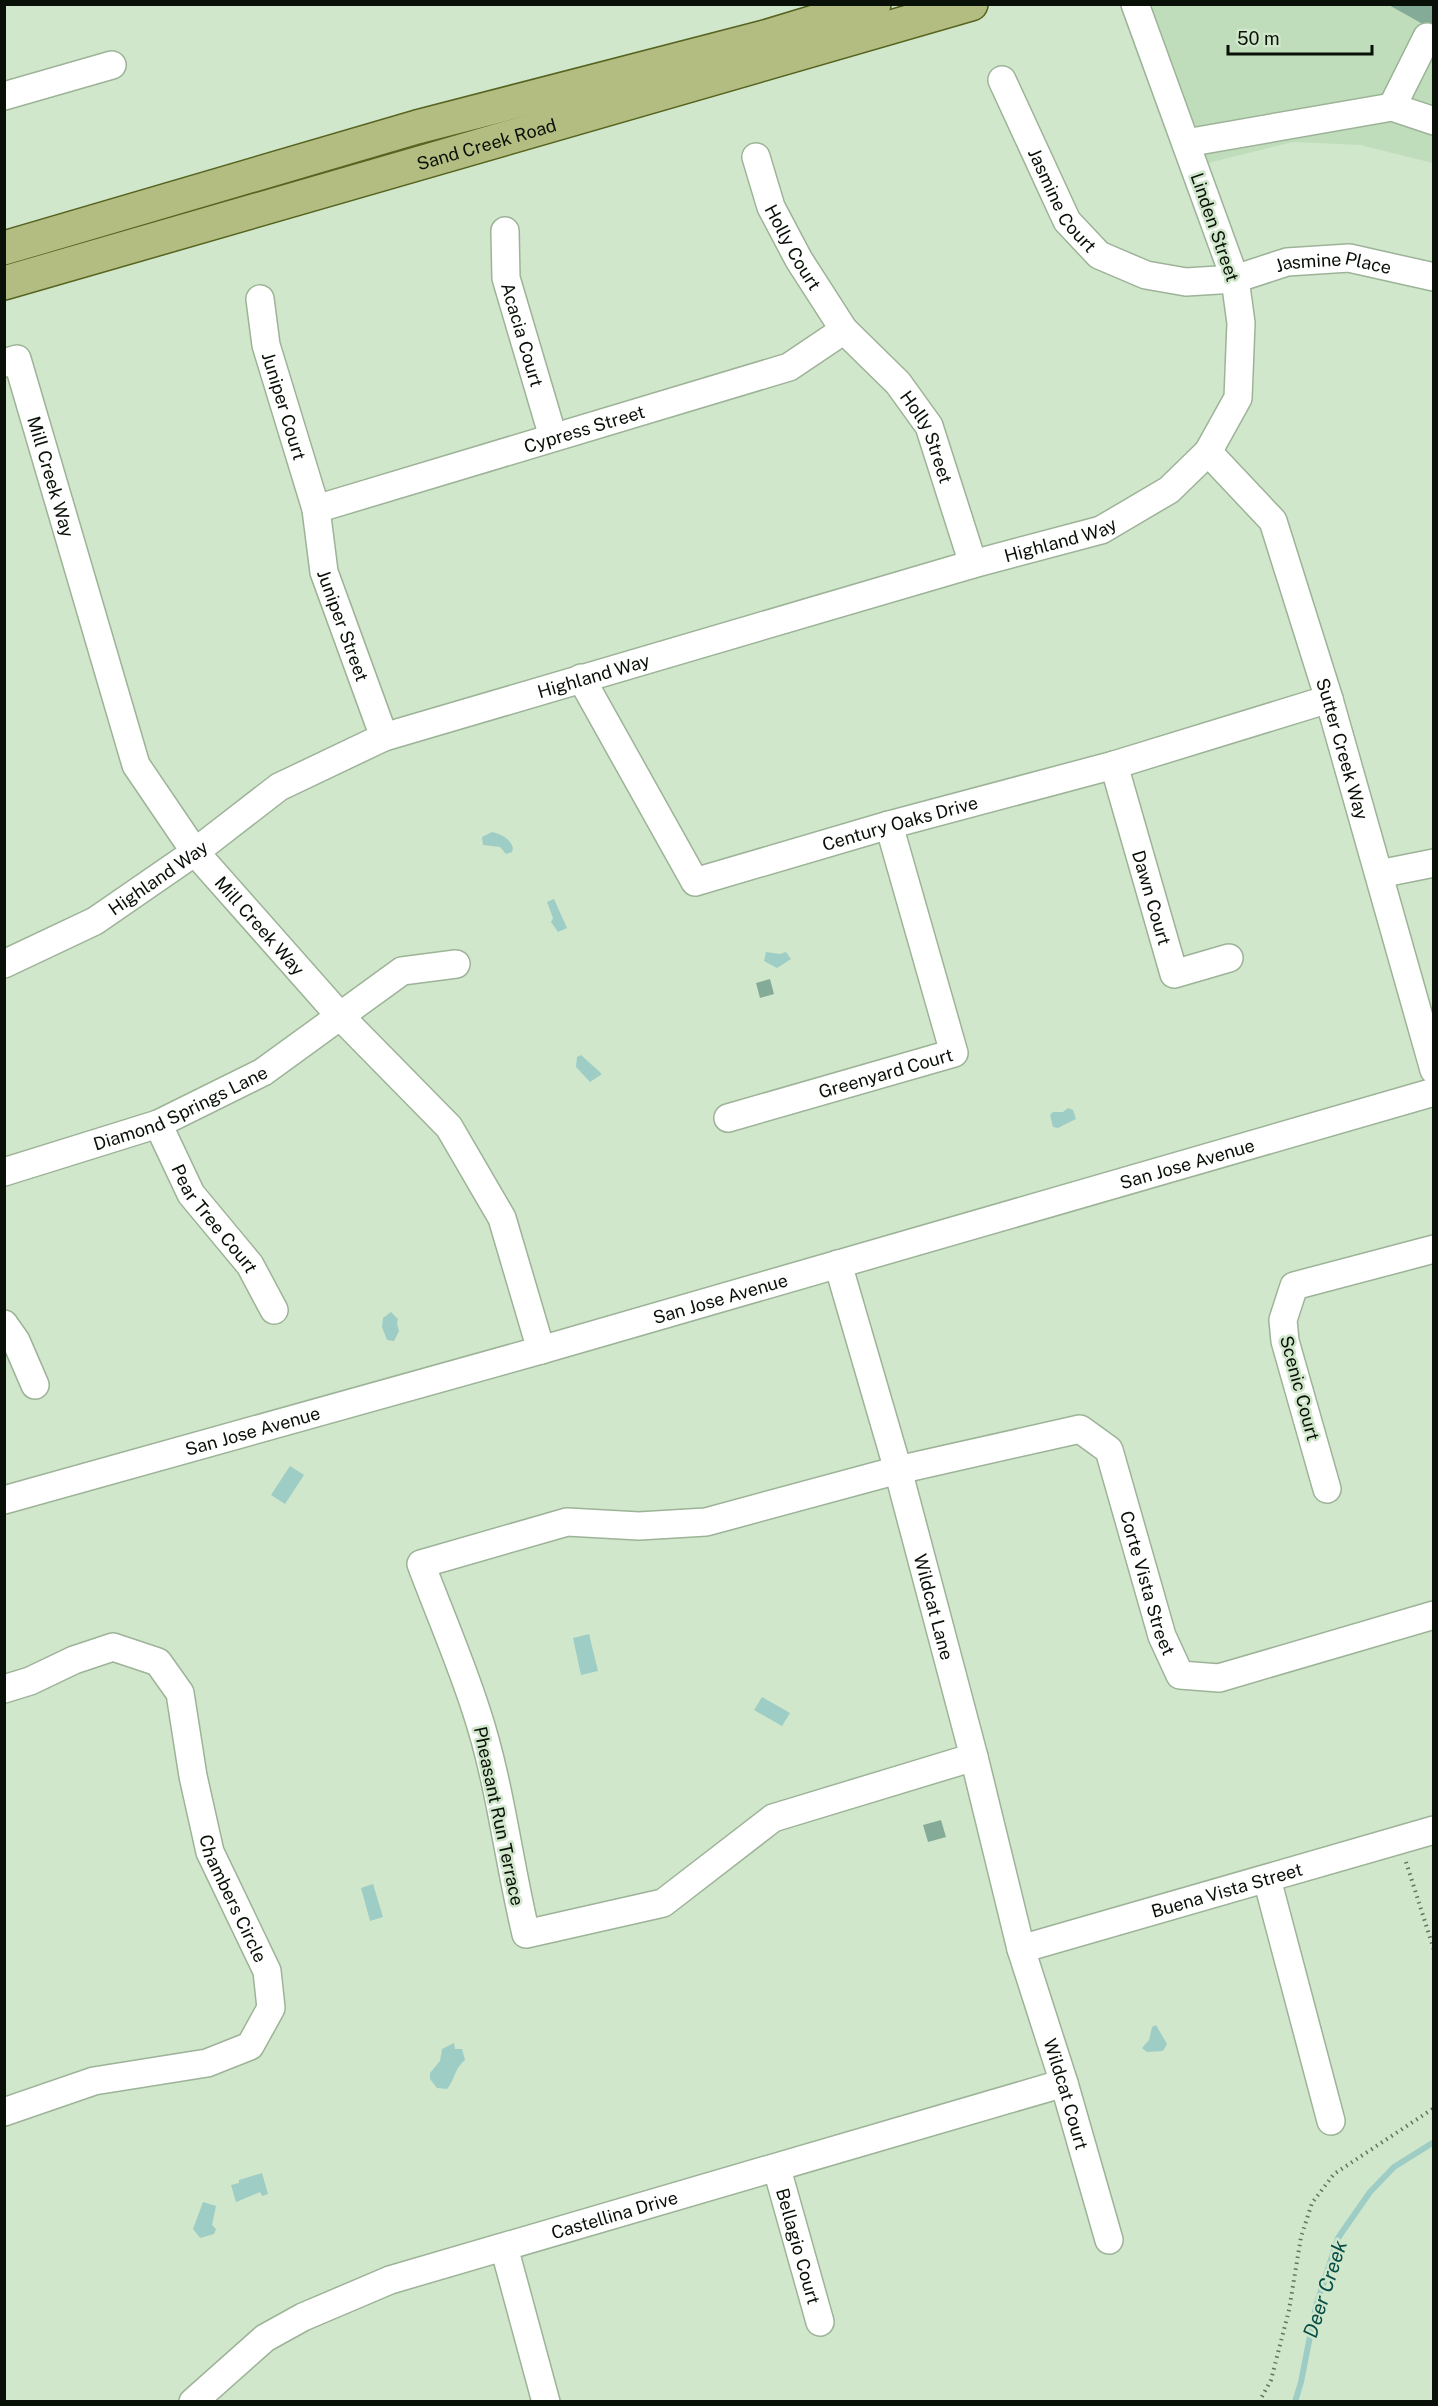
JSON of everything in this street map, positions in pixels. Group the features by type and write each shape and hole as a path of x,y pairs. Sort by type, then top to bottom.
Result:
{"main road":[{"name":"Sand Creek Road","path":"4,249 417,127 765,37 874,4"},
{"name":"Sand Creek Road","path":"4,283 971,4"}],"street":[{"name":"Linden Street","path":"1135,4 1235,279 1241,322 1238,398 1208,452"},
{"path":"1392,107 1427,37 1434,41"},
{"path":"4,96 112,65"},
{"name":"Jasmine Court","path":"1002,80 1067,221 1099,255 1146,275 1186,282 1235,279"},
{"path":"1186,143 1392,107 1434,121"},
{"name":"Holly Court","path":"756,157 771,207 799,260 844,330"},
{"name":"Acacia Court","path":"506,231 506,278 553,437"},
{"name":"Jasmine Place","path":"1235,279 1287,262 1349,258 1434,277"},
{"name":"Juniper Court","path":"260,299 266,345 315,509"},
{"name":"Cypress Street","path":"315,509 789,366 844,330"},
{"name":"Holly Street","path":"844,330 898,383 928,426 973,564"},
{"name":"Mill Creek Way","path":"11,361 136,765 195,852 340,1016 448,1127 502,1218 541,1350"},
{"name":"Highland Way","path":"4,964 95,921 195,852 279,787 384,737 973,564 1101,530 1169,490 1208,452"},
{"name":"Sutter Creek Way","path":"1208,452 1273,521 1329,699 1434,1070"},
{"name":"Juniper Street","path":"315,509 324,572 384,737"},
{"name":"Century Oaks Drive","path":"580,678 695,882 889,825 1114,765 1329,699"},
{"name":"Dawn Court","path":"1114,765 1174,974 1229,958"},
{"name":"Greenyard Court","path":"728,1118 954,1053 889,825"},
{"path":"1379,874 1434,863"},
{"name":"Diamond Springs Lane","path":"4,1172 158,1124 263,1072 402,971 456,964"},
{"name":"San Jose Avenue","path":"4,1500 541,1350 1434,1092"},
{"name":"Pear Tree Court","path":"158,1124 191,1194 250,1265 274,1310"},
{"name":"Scenic Court","path":"1327,1490 1285,1341 1283,1320 1294,1286 1434,1250"},
{"name":"Wildcat Lane","path":"838,1264 898,1470 974,1756 1021,1949"},
{"path":"4,1324 16,1341 35,1385"},
{"name":"Corte Vista Street","path":"898,1470 1080,1429 1109,1450 1162,1636 1180,1675 1220,1678 1434,1615"},
{"name":"Pheasant Run Terrace","path":"898,1470 706,1522 639,1526 567,1522 421,1564 476,1710 500,1803 511,1872 525,1934 663,1903 773,1818 974,1756"},
{"name":"Chambers Circle","path":"4,1689 30,1681 74,1660 113,1647 158,1662 180,1693 193,1776 210,1852 267,1971 271,2008 250,2046 207,2063 94,2081 4,2112"},
{"name":"Buena Vista Street","path":"1021,1949 1434,1830"},
{"path":"1267,1879 1330,2121"},
{"name":"Wildcat Court","path":"1021,1949 1064,2084 1109,2240"},
{"name":"Castellina Drive","path":"209,2396 266,2338 303,2317 390,2280 1064,2084"},
{"name":"Bellagio Court","path":"777,2169 820,2322"},
{"path":"504,2247 546,2402"}],"path":[{"path":"1399,1840 1434,1950"},
{"path":"1259,2402 1271,2380 1289,2310 1301,2237 1312,2203 1334,2174 1434,2108"}],"shaded area":[{"path":"1151,5 1433,5 1433,163 1360,145 1293,142 1208,163"}],"water":[{"path":"492,832 508,840 513,848 512,852 506,854 500,847 483,845 482,837"},
{"path":"554,899 567,928 558,932 551,922 553,918 547,902"},
{"path":"766,952 780,954 786,952 791,959 777,968 764,961"},
{"path":"581,1055 602,1074 590,1082 576,1067 577,1057"},
{"path":"1068,1108 1073,1110 1076,1119 1058,1128 1053,1127 1050,1115 1053,1112 1063,1112"},
{"path":"391,1312 398,1319 399,1331 394,1341 387,1340 382,1327 383,1318"},
{"path":"290,1466 304,1475 285,1504 271,1495"},
{"path":"589,1634 598,1671 581,1675 573,1638"},
{"path":"762,1697 790,1713 782,1726 754,1710"},
{"path":"373,1884 383,1917 370,1921 361,1888"},
{"path":"1156,2025 1167,2044 1163,2051 1147,2052 1142,2048 1149,2040 1152,2027"},
{"path":"454,2043 455,2049 462,2049 465,2060 447,2089 437,2088 430,2079 430,2073 440,2061 442,2049"},
{"path":"262,2173 268,2194 262,2196 260,2192 236,2202 231,2185"},
{"path":"203,2202 216,2206 212,2225 216,2229 214,2234 200,2238 193,2229"}],"building":[{"path":"1387,4 1434,4 1434,23 1421,23"},
{"path":"770,979 774,994 760,998 756,983"},
{"path":"941,1820 946,1837 928,1842 923,1825"}],"waterway":[{"name":"Deer Creek","path":"1295,2402 1316,2306 1338,2238 1370,2192 1394,2167 1434,2142"}]}
